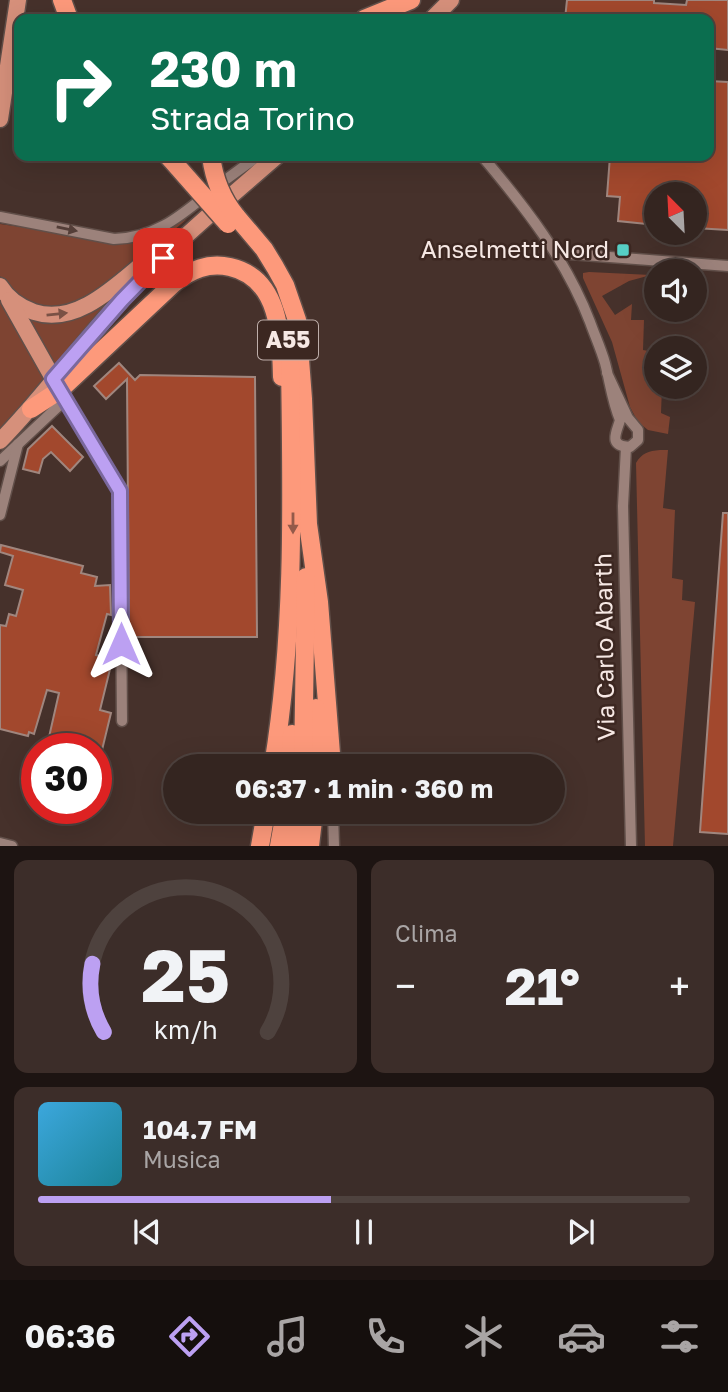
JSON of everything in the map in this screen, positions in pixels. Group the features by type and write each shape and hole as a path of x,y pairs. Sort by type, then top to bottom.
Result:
{"highway":[{"path":"376,14 411,0"},
{"path":"174,161 232,220"},
{"path":"212,161 221,194 232,220"},
{"name":"A55","path":"232,220 275,291 284,318 289,356 292,472 290,754"},
{"name":"A55","path":"232,220 264,249 285,285 297,320 308,524 303,754"},
{"path":"31,409 60,389 188,273 214,265 240,270 261,285 277,318 282,352 283,407 292,472"},
{"path":"308,524 319,602 331,754"},
{"path":"275,754 292,573"},
{"path":"315,586 316,754"},
{"path":"260,846 264,824"},
{"path":"279,846 283,824"},
{"path":"293,846 297,824"},
{"path":"310,846 313,824"}],"main road":[{"path":"437,14 451,0"},
{"path":"0,119 14,26"},
{"path":"4,292 60,389 122,300 195,227 271,161"},
{"path":"4,292 26,309 46,316 75,312 166,244 195,227"},
{"path":"0,441 31,409"}],"street":[{"path":"0,218 114,239 145,235 178,218 250,161"},
{"name":"Via Carlo Abarth","path":"486,161 520,201 557,253 590,320 625,424"},
{"path":"557,253 728,266"},
{"path":"0,461 19,443 60,389 120,491 121,721"},
{"name":"Via Carlo Abarth","path":"625,424 636,426 639,437 636,443 626,447 616,440 615,432 625,424"},
{"path":"0,515 19,443"},
{"name":"Via Carlo Abarth","path":"626,447 623,506 631,846"},
{"path":"333,824 334,846"},
{"path":"0,843 12,846"}],"shaded area":[{"path":"187,219 114,281 65,310 29,306 0,276 0,224 126,242 149,238"},
{"path":"583,273 644,275 602,296 615,315 632,304 631,320 644,320 644,399 662,399 661,413 670,417 668,434 648,430 638,422 630,407 612,342"},
{"path":"133,278 54,371 22,314 36,319"},
{"path":"0,299 47,378 0,430"},
{"path":"668,450 663,508 675,510 672,578 683,580 682,600 695,602 673,846 645,846 636,463 646,453"}],"building":[{"path":"567,0 654,0 654,3 686,5 687,0 728,0 728,50 714,49 714,14 566,14"},
{"path":"714,81 728,82 728,230 707,229 707,182 644,182 644,224 618,221 620,197 607,196 610,161 714,161"},
{"path":"119,363 135,380 140,375 255,377 257,637 129,637 127,379 106,399 94,386"},
{"path":"52,426 83,457 70,471 51,452 43,459 39,473 23,469 28,449"},
{"path":"723,513 728,513 728,834 700,832"},
{"path":"1,545 83,566 81,573 97,577 95,586 110,585 111,615 107,614 96,655 108,658 106,664 111,665 100,710 111,713 106,733 50,733 59,693 47,690 34,733 21,734 0,729 0,625 6,626 9,614 16,616 23,590 5,585 13,556 0,552"}],"place":[{"name":"Anselmetti Nord","path":"623,250"}],"route":[{"path":"121,644 120,491 53,379 163,258"}]}
